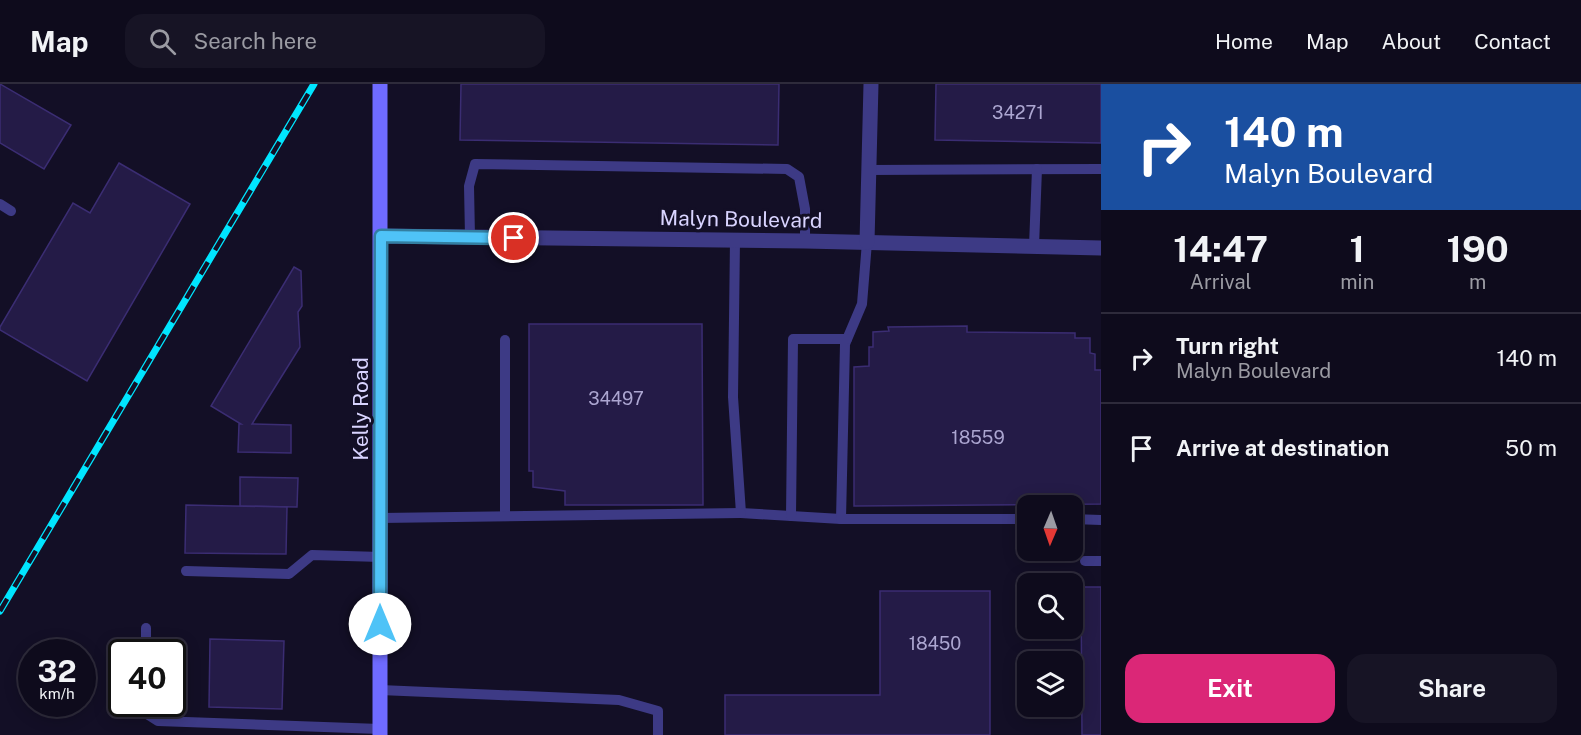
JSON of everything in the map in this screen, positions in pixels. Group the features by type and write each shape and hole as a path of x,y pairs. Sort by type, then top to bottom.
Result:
{"street":[{"name":"Kelly Road","path":"380,84 380,732"},
{"path":"867,242 871,84"},
{"name":"Malyn Boulevard","path":"381,236 867,242 1101,248"}],"lane":[{"path":"470,237 469,186 475,164 787,169 800,177 805,209 805,241"},
{"path":"869,170 1101,168"},
{"path":"1034,246 1037,169"},
{"path":"0,204 11,211"},
{"path":"735,240 733,397 741,513"},
{"path":"841,519 847,339 862,304 867,242"},
{"path":"791,516 793,339 847,339"},
{"path":"505,340 505,516"},
{"path":"381,518 741,513 841,519 1017,519"},
{"path":"1083,519 1101,520"},
{"path":"186,571 289,574 312,555 381,557"},
{"path":"1084,561 1101,561"},
{"path":"146,628 146,639"},
{"path":"380,690 619,700 658,711 658,735"},
{"path":"149,717 158,721 380,732"}],"building":[{"path":"0,84 71,125 44,169 0,143"},
{"path":"461,84 779,84 778,145 460,140"},
{"path":"936,84 1101,84 1101,143 935,140"},
{"path":"119,163 190,204 87,381 0,330 0,327 73,203 90,213"},
{"path":"294,267 301,271 302,306 298,312 300,347 252,424 291,425 291,453 238,452 239,424 241,424 211,406"},
{"path":"529,324 702,324 703,505 565,505 565,491 533,487 533,471 529,471"},
{"path":"967,326 967,332 1075,333 1075,338 1090,338 1090,353 1095,354 1095,370 1101,370 1101,504 1083,504 1083,495 1017,495 1017,505 854,506 854,367 869,366 869,347 873,347 873,332 889,331 888,327"},
{"path":"240,477 298,478 297,507 240,506"},
{"path":"186,505 287,507 286,554 185,553"},
{"path":"1083,587 1101,587 1101,735 1082,735"},
{"path":"880,591 990,591 990,735 725,735 725,695 880,695"},
{"path":"210,639 284,641 282,709 209,707"}],"railway":[{"path":"0,611 314,84"}],"route":[{"path":"380,624 381,236 514,238"}]}
